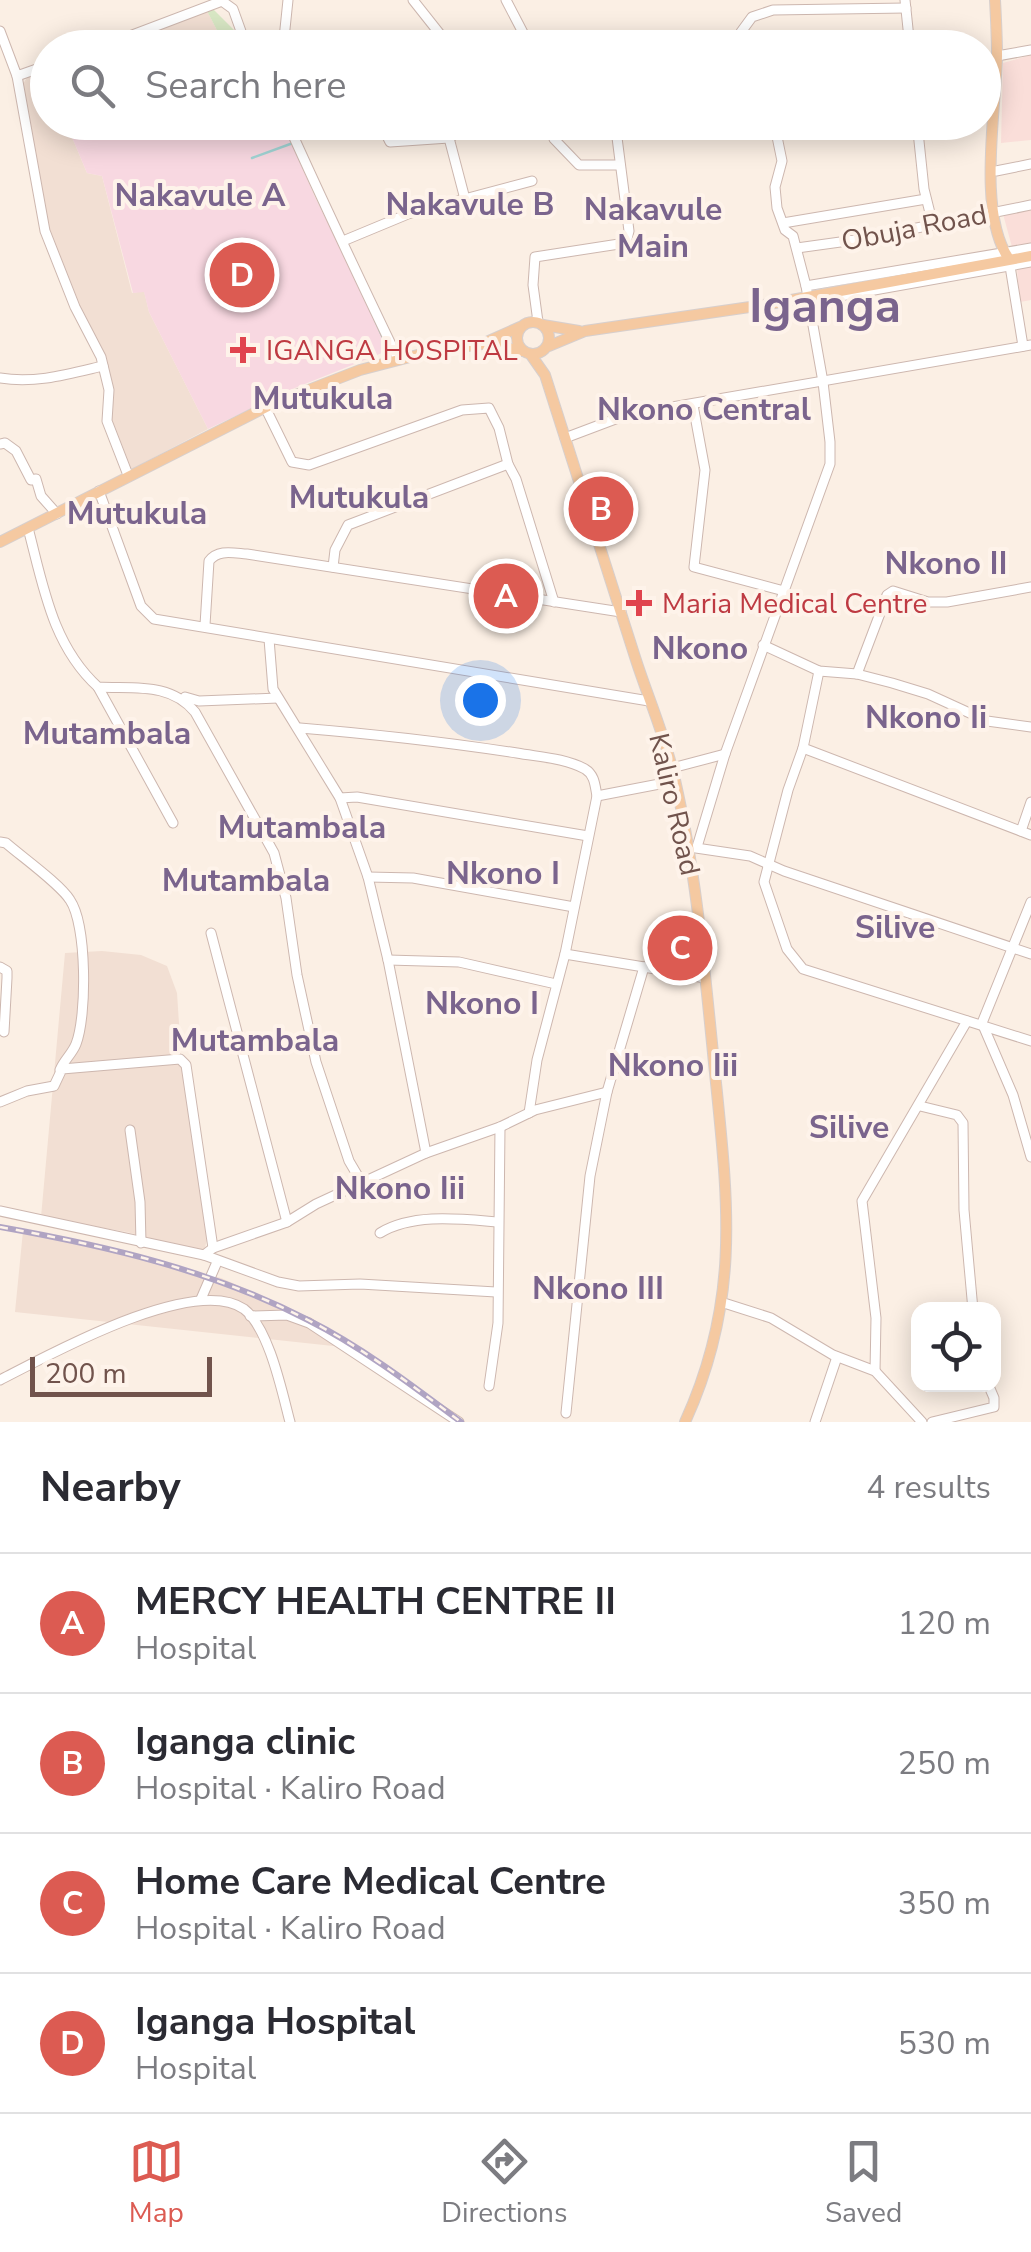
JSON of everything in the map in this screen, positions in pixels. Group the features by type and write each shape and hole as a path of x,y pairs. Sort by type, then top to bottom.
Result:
{"main road":[{"path":"998,0 999,30"},
{"path":"993,140 996,211 1008,257"},
{"path":"996,211 997,140"},
{"path":"482,344 526,353 585,331 1031,255"},
{"path":"0,542 265,407 336,378 398,359 482,344 528,322 585,331"},
{"path":"541,323 549,334 547,348"},
{"path":"520,327 518,338 526,353"},
{"name":"Kaliro Road","path":"547,348 545,375 672,768 693,849 728,1239 724,1303 706,1376 685,1422"},
{"name":"Kaliro Road","path":"526,353 545,375"}],"street":[{"path":"285,30 288,0"},
{"path":"412,0 436,30"},
{"path":"506,0 522,30"},
{"path":"145,30 222,1 233,9 241,30"},
{"path":"742,30 752,17 773,10 906,4 908,30"},
{"path":"0,32 17,76 45,230 75,307 104,366 109,390 107,421 128,475"},
{"path":"1001,56 1031,50"},
{"path":"17,76 30,71"},
{"path":"295,140 325,212 343,241 398,359"},
{"path":"389,140 420,140"},
{"path":"450,140 465,199"},
{"path":"555,140 579,165 620,164"},
{"path":"541,323 534,286 535,257 619,244 627,239 630,231 617,140"},
{"path":"778,140 782,161 775,187 783,223 797,248 807,295 822,382 830,464 693,849 734,852 768,862 784,871 1031,954"},
{"path":"920,140 932,226"},
{"path":"996,171 1031,164"},
{"path":"343,241 408,214 532,180"},
{"path":"783,223 926,199"},
{"name":"Obuja Road","path":"797,248 1031,205"},
{"path":"565,438 626,415 1027,345 1008,257"},
{"path":"0,378 51,378 104,366"},
{"path":"693,405 705,470 694,567 784,591"},
{"path":"265,407 292,462 309,465 462,410 489,408 499,428 554,602"},
{"path":"0,444 16,451 32,480 36,479 41,496 56,514"},
{"path":"334,567 336,550 348,524 508,464"},
{"path":"99,491 146,614 154,619 205,624 268,639 649,702"},
{"path":"28,528 44,601 68,649 108,702 173,822"},
{"path":"205,624 209,562 214,555 247,554 621,612"},
{"path":"857,674 892,592 928,602 947,602 1031,587"},
{"path":"268,639 273,688 340,798 368,877 426,1153"},
{"path":"763,645 819,671 857,674 928,694 987,721 1031,727"},
{"path":"819,671 803,748 764,882 787,949 804,969 1031,1041"},
{"path":"98,687 165,690 199,701 278,698"},
{"path":"108,702 120,688"},
{"path":"182,696 195,712 274,853 316,1062 349,1161 362,1183"},
{"path":"300,728 378,734 565,762 588,770 593,776 596,796 565,954 536,1060 529,1113"},
{"path":"803,748 1026,833 1031,802"},
{"path":"672,768 725,754"},
{"path":"596,796 675,780"},
{"path":"340,798 356,797 588,836"},
{"path":"0,842 6,843 70,900 78,926 84,984 77,1043 54,1086 26,1091 0,1102"},
{"path":"368,877 413,878 574,906"},
{"path":"1031,902 982,1023 1013,1094 1031,1156"},
{"path":"211,933 287,1222"},
{"path":"565,954 705,978"},
{"path":"388,960 459,962 556,984"},
{"path":"0,967 7,971 8,978 4,1032"},
{"path":"566,1413 581,1236 607,1092 644,968"},
{"path":"875,1372 876,1318 862,1201 967,1021"},
{"path":"60,1070 174,1058 184,1061 213,1248"},
{"path":"204,1255 213,1248 287,1222 316,1204 426,1153 529,1113 607,1092"},
{"path":"920,1106 957,1115 963,1123 964,1210 972,1302"},
{"path":"489,1386 498,1323 500,1127"},
{"path":"130,1130 141,1243"},
{"path":"0,1211 204,1255 299,1286 360,1284 496,1292"},
{"path":"380,1233 396,1223 498,1222"},
{"path":"201,1299 217,1262"},
{"path":"0,1380 142,1314 201,1299 233,1304 250,1316 264,1336 290,1422"},
{"path":"724,1303 770,1318 837,1356 875,1372 891,1386 911,1418 922,1422"},
{"path":"250,1316 287,1315 309,1323 459,1422"},
{"path":"815,1422 837,1356"},
{"path":"932,1422 994,1407 991,1392"}],"shaded area":[{"path":"206,9 217,30 153,30"},
{"path":"1031,55 1031,140 1001,143 1003,63"},
{"path":"30,75 30,135 21,87"},
{"path":"31,140 73,140 87,173 102,176 132,293 144,291 149,312 208,429 130,470 109,422 111,392 47,227"},
{"name":"IGANGA HOSPITAL","path":"73,140 290,140 389,347 387,351 208,429 149,312 144,292 133,293 102,176 87,173"},
{"path":"1031,208 1031,245 1012,247 1003,214"},
{"path":"1031,264 1031,300 1020,302 1017,269"},
{"path":"65,953 141,955 167,966 177,993 182,1069 209,1229 204,1253 127,1232 41,1217"},
{"path":"23,1231 85,1242 221,1278 294,1310 361,1349 15,1312"}],"green space":[{"path":"211,7 234,30 217,30 206,9"}],"waterway":[{"path":"252,158 293,143"},
{"path":"375,320 383,338"}],"railway":[{"path":"0,1227 158,1262 271,1302 348,1342 461,1422"}],"place":[{"name":"Iganga Hospital","path":"242,275"},
{"name":"IGANGA HOSPITAL","path":"243,350"},
{"name":"Iganga clinic","path":"601,509"},
{"name":"MERCY HEALTH CENTRE II","path":"506,596"},
{"name":"Maria Medical Centre","path":"639,603"},
{"name":"Home Care Medical Centre","path":"680,948"}],"district":[{"name":"Nakavule A","path":"200,195"},
{"name":"Nakavule B","path":"470,204"},
{"name":"Nakavule Main","path":"653,228"},
{"name":"Iganga","path":"825,305"},
{"name":"Mutukula","path":"323,398"},
{"name":"Nkono Central","path":"704,409"},
{"name":"Mutukula","path":"359,497"},
{"name":"Mutukula","path":"137,513"},
{"name":"Nkono II","path":"946,563"},
{"name":"Nkono","path":"700,648"},
{"name":"Nkono Ii","path":"926,717"},
{"name":"Mutambala","path":"107,733"},
{"name":"Mutambala","path":"302,827"},
{"name":"Nkono I","path":"503,873"},
{"name":"Mutambala","path":"246,880"},
{"name":"Silive","path":"895,927"},
{"name":"Nkono I","path":"482,1003"},
{"name":"Mutambala","path":"255,1040"},
{"name":"Nkono Iii","path":"673,1065"},
{"name":"Silive","path":"849,1127"},
{"name":"Nkono Iii","path":"400,1188"},
{"name":"Nkono III","path":"598,1288"}]}
